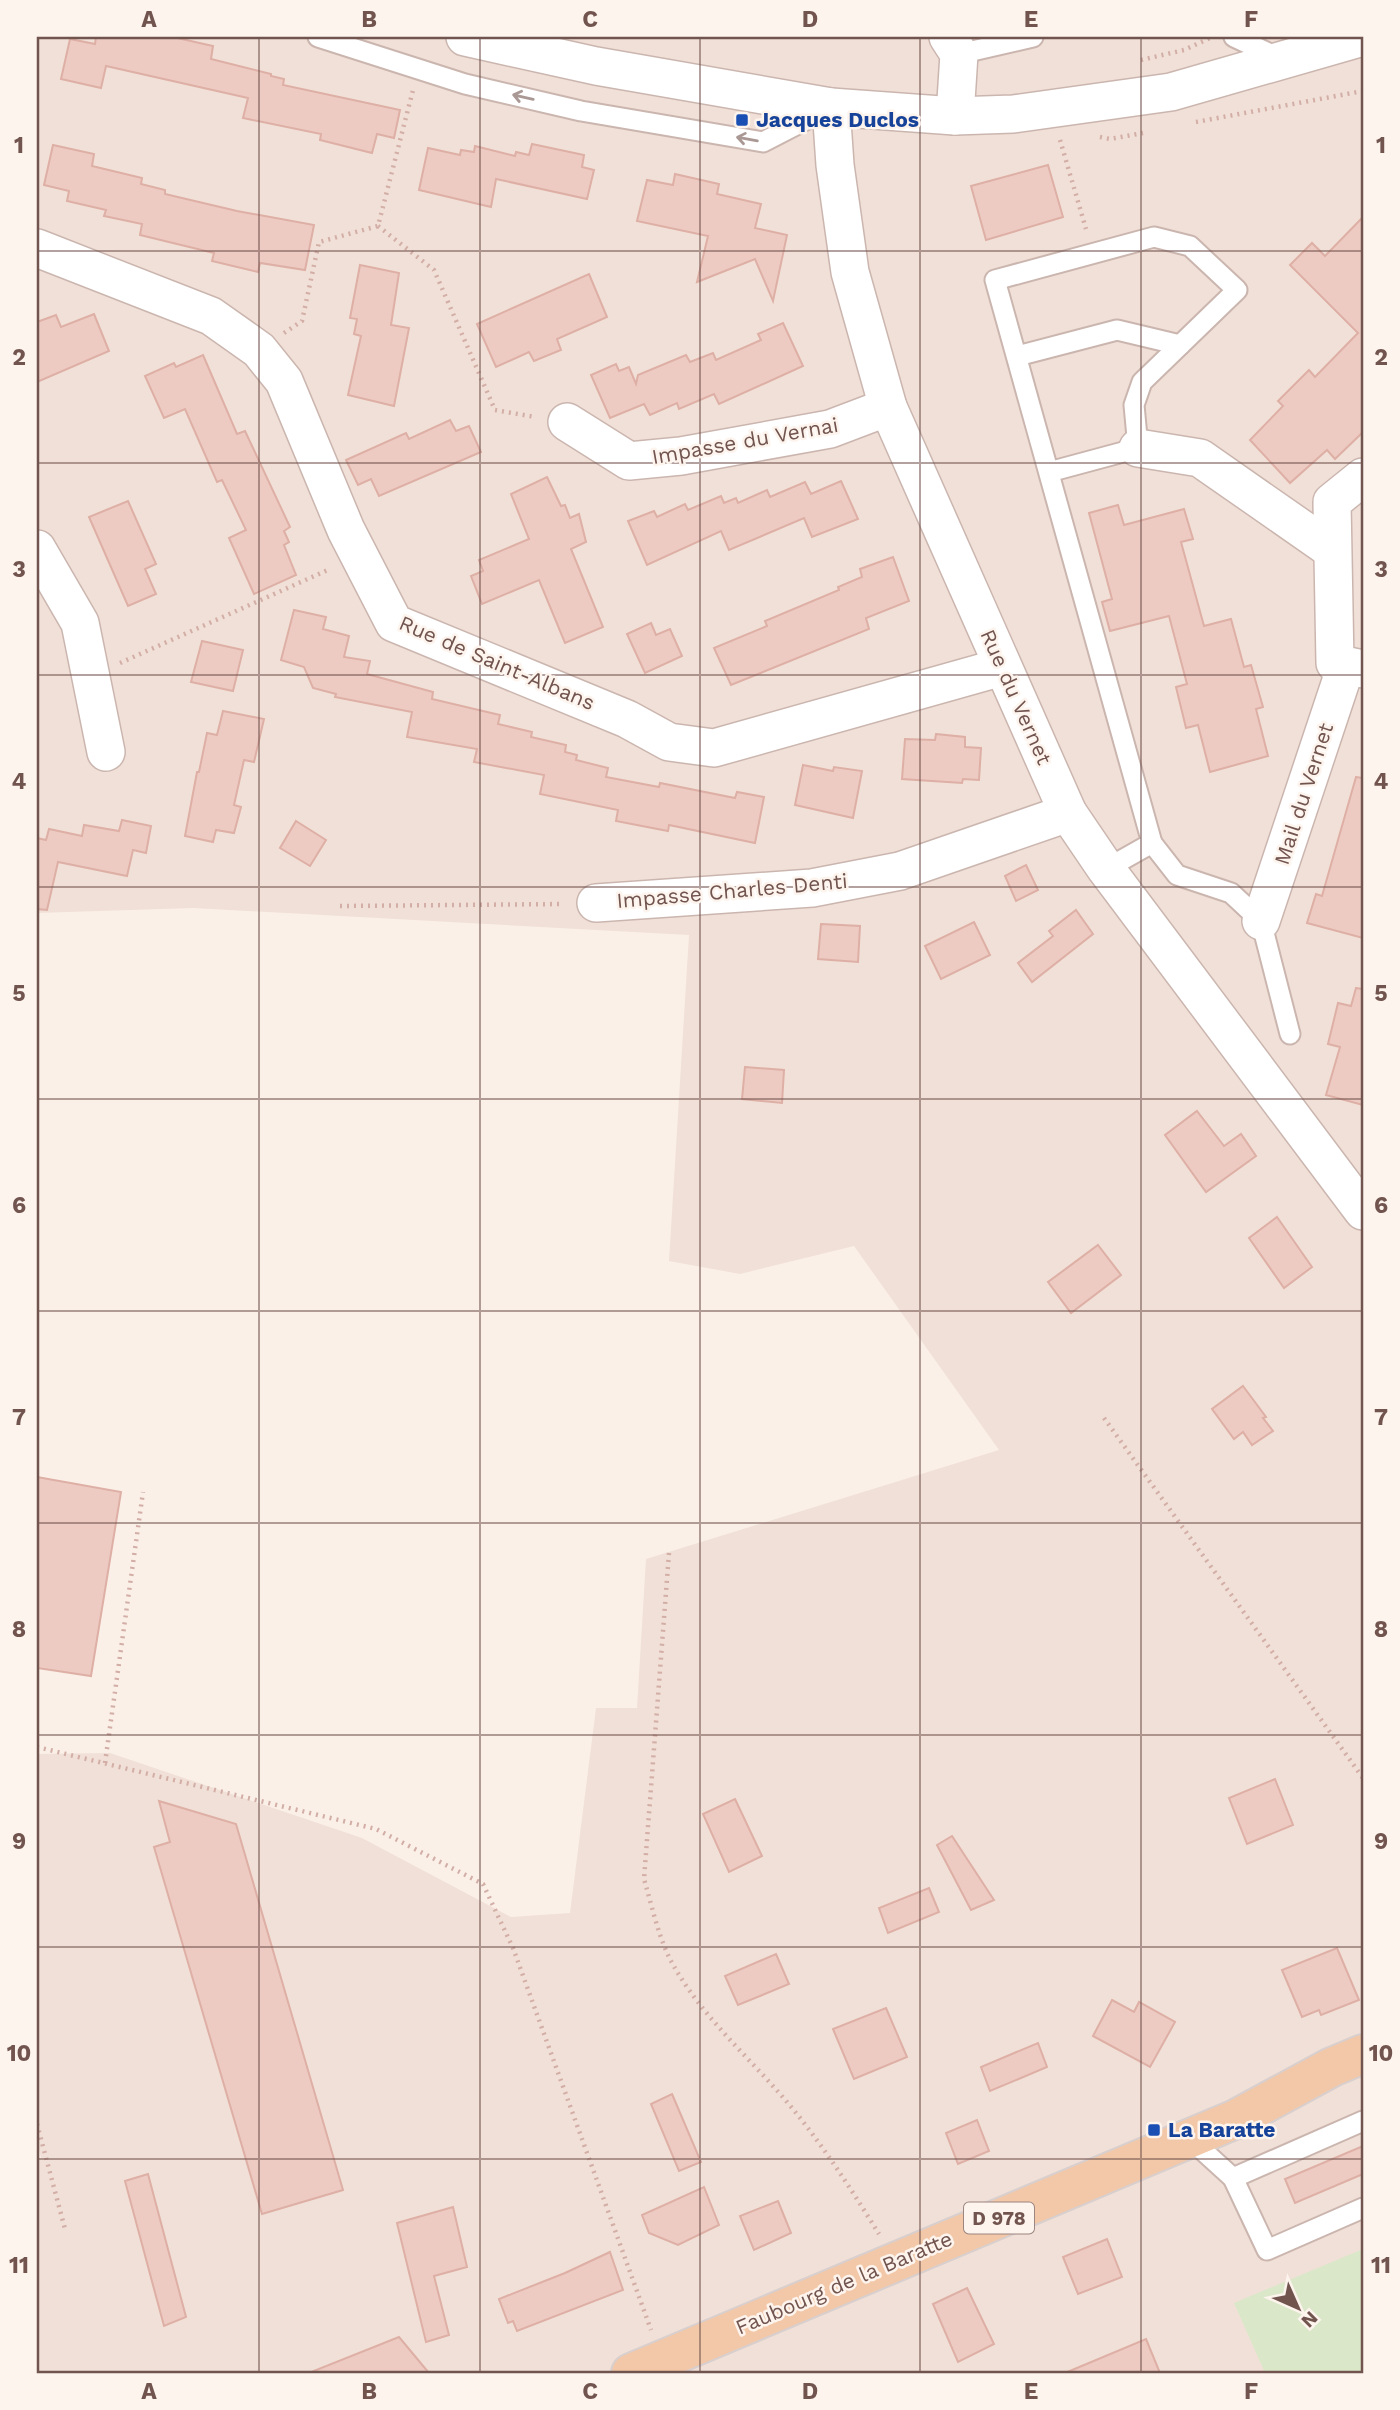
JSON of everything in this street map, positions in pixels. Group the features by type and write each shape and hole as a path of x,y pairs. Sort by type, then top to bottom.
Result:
{"main road":[{"name":"Faubourg de la Baratte","path":"647,2367 1236,2119 1332,2067 1363,2054"}],"street":[{"path":"465,37 596,66 831,107 955,116 1013,114 1171,92 1363,37"},
{"path":"953,45 955,116"},
{"name":"Rue du Vernet","path":"831,107 835,165 850,271 888,407 1068,813 1106,869 1363,1211"},
{"name":"Rue de Saint-Albans","path":"37,248 211,316 259,351 284,382 346,530 394,623 627,719 669,742 714,748 1002,667"},
{"name":"Impasse du Vernai","path":"567,422 629,461 681,456 830,429 888,407"},
{"path":"1138,448 1200,458 1332,550"},
{"name":"Mail du Vernet","path":"1261,921 1355,668 1335,663 1332,502 1363,477"},
{"path":"37,549 80,623 106,752"},
{"name":"Impasse Charles Denti","path":"596,903 812,888 887,874 1068,813"}],"lane":[{"path":"318,37 466,84 580,111 763,142 831,107"},
{"path":"953,45 1033,37"},
{"path":"1234,37 1282,59"},
{"path":"1049,472 1138,448 1134,405 1142,382 1237,290 1190,246 1154,237 996,280 1049,472 1152,843 1177,874 1231,893 1261,921 1290,1034"},
{"path":"1017,356 1117,330 1181,345"},
{"path":"1106,869 1152,843"},
{"path":"1233,2178 1363,2121"},
{"path":"1189,2138 1233,2178 1267,2250 1363,2208"}],"path":[{"path":"378,226 418,69"},
{"path":"1056,129 1093,254"},
{"path":"259,351 302,321 319,242 378,226"},
{"path":"378,226 434,270 495,410 567,422"},
{"path":"91,676 359,556"},
{"path":"340,906 596,903"},
{"path":"1104,1418 1363,1778"},
{"path":"105,1763 143,1492"},
{"path":"669,1553 644,1879 657,1923 671,1960 702,2008 789,2104 851,2190 896,2262"},
{"path":"37,1747 376,1829 483,1884 513,1948 647,2367"},
{"path":"37,2124 65,2229"}],"shaded area":[{"path":"37,37 1363,37 1363,2373 37,2373 37,2159 41,2158 37,2142 37,1754 110,1753 362,1838 511,1917 570,1913 596,1708 637,1708 646,1559 999,1450 854,1246 740,1274 669,1261 689,935 193,908 37,913"}],"green space":[{"path":"1363,2249 1363,2373 1265,2373 1234,2303"}],"building":[{"path":"96,37 173,37 213,46 211,59 271,74 284,79 283,85 400,110 394,138 377,134 372,153 320,140 321,134 243,118 248,98 106,66 101,88 61,79 70,39 95,44"},
{"path":"532,144 584,155 582,167 594,170 587,199 496,179 491,207 419,190 428,148 460,155 461,150 474,152 475,146 515,156 516,152 529,155"},
{"path":"53,145 94,154 92,166 142,178 141,184 165,190 165,194 314,225 305,270 260,263 258,272 212,261 214,253 140,235 142,224 104,216 106,210 67,201 69,191 44,185"},
{"path":"1048,165 1063,217 986,240 971,186"},
{"path":"675,174 719,184 717,194 761,204 755,228 787,235 773,301 755,259 697,282 708,236 637,221 647,180 673,185"},
{"path":"1363,217 1363,432 1335,459 1327,450 1290,483 1250,440 1283,406 1278,401 1309,370 1315,377 1358,333 1290,265 1312,243 1325,256"},
{"path":"360,265 399,273 391,325 409,328 394,406 348,395 361,336 354,334 357,319 350,318"},
{"path":"589,274 607,317 557,339 561,350 534,361 529,352 496,367 477,324"},
{"path":"94,314 109,351 37,382 37,322 56,315 61,327"},
{"path":"783,323 803,366 719,404 714,394 679,409 677,403 650,415 644,404 610,418 591,375 616,364 619,371 629,367 636,384 638,375 686,355 690,362 713,353 716,360 761,340 758,334"},
{"path":"203,355 237,434 245,431 290,527 284,531 289,542 284,545 296,575 254,594 229,538 246,530 222,480 217,482 185,409 164,418 145,376 174,363 176,367"},
{"path":"450,420 456,431 469,426 481,452 379,496 371,479 358,485 346,460 406,433 409,439"},
{"path":"547,477 570,518 579,514 586,542 571,549 603,627 565,643 539,580 482,604 471,576 483,571 479,560 529,539 511,494"},
{"path":"841,481 858,519 812,537 804,518 729,550 721,531 647,565 628,521 654,511 657,517 685,504 688,510 721,496 724,503 736,498 738,503 767,490 770,497 805,482 811,494"},
{"path":"128,501 156,564 145,569 156,594 128,606 89,517"},
{"path":"1118,505 1124,525 1184,509 1193,539 1181,542 1204,626 1231,619 1244,667 1251,665 1263,707 1256,709 1268,756 1210,772 1198,725 1186,728 1176,687 1187,684 1169,616 1110,631 1102,602 1112,599 1089,513"},
{"path":"893,557 909,601 866,618 869,629 731,685 714,648 767,626 765,621 839,590 838,587 862,577 860,569"},
{"path":"294,610 326,617 323,629 349,636 344,657 370,661 367,674 433,692 432,699 500,715 498,724 532,732 531,737 566,745 565,752 577,755 576,760 608,768 606,777 659,787 660,783 735,798 737,792 764,797 755,843 669,825 668,831 616,821 618,810 540,794 544,775 474,762 477,749 407,737 412,712 335,697 336,694 313,688 304,667 281,660"},
{"path":"651,623 656,635 670,629 682,656 645,673 627,634"},
{"path":"202,641 243,650 233,691 191,682"},
{"path":"223,711 264,719 254,762 244,760 234,805 241,807 234,833 216,830 213,842 185,836 207,733 217,735"},
{"path":"936,734 965,737 965,747 981,748 979,780 963,779 962,783 902,779 905,739 935,740"},
{"path":"803,765 833,771 834,767 862,771 853,818 795,805"},
{"path":"1356,777 1363,778 1363,938 1307,923 1316,894 1322,896"},
{"path":"122,820 151,826 146,853 133,850 127,876 58,862 47,910 37,909 37,838 46,840 49,829 82,836 84,825 119,831"},
{"path":"296,821 326,840 310,866 280,848"},
{"path":"1026,865 1038,890 1016,901 1005,876"},
{"path":"1076,910 1093,934 1032,982 1018,963 1053,936 1049,931"},
{"path":"974,922 990,955 941,979 925,946"},
{"path":"821,924 860,926 858,962 818,959"},
{"path":"1356,988 1363,989 1363,1105 1326,1095 1340,1047 1328,1044 1338,1003 1351,1006"},
{"path":"745,1067 784,1070 782,1103 742,1099"},
{"path":"1197,1111 1224,1146 1241,1134 1256,1156 1206,1192 1165,1135"},
{"path":"1277,1217 1312,1267 1284,1288 1249,1238"},
{"path":"1098,1245 1121,1275 1071,1313 1048,1282"},
{"path":"1243,1386 1273,1431 1252,1445 1243,1432 1234,1439 1212,1409"},
{"path":"37,1477 121,1492 91,1676 37,1668"},
{"path":"1275,1779 1293,1825 1247,1844 1229,1798"},
{"path":"735,1799 762,1856 729,1872 703,1814"},
{"path":"159,1801 236,1824 343,2190 262,2214 154,1847 170,1842"},
{"path":"952,1836 994,1900 971,1910 937,1845"},
{"path":"929,1888 939,1912 888,1933 879,1908"},
{"path":"1337,1948 1359,2000 1321,2015 1319,2010 1302,2017 1282,1970"},
{"path":"776,1954 789,1984 738,2005 725,1976"},
{"path":"1112,2000 1134,2012 1139,2002 1175,2022 1150,2067 1093,2036"},
{"path":"886,2008 907,2057 854,2079 833,2029"},
{"path":"1038,2043 1047,2067 990,2091 981,2067"},
{"path":"672,2094 701,2162 679,2171 651,2104"},
{"path":"977,2120 989,2151 958,2164 946,2133"},
{"path":"1363,2146 1363,2174 1295,2203 1285,2179"},
{"path":"148,2174 186,2317 164,2326 125,2181"},
{"path":"704,2187 719,2225 678,2245 649,2233 642,2215"},
{"path":"778,2201 791,2233 754,2250 740,2216"},
{"path":"453,2207 467,2267 434,2276 449,2335 426,2342 397,2223"},
{"path":"1107,2239 1122,2277 1078,2294 1063,2257"},
{"path":"610,2252 623,2290 517,2331 513,2321 508,2323 499,2299"},
{"path":"967,2288 994,2344 958,2362 933,2304"},
{"path":"399,2337 429,2373 311,2372"},
{"path":"1146,2339 1160,2373 1065,2373"}],"place":[{"name":"Jacques Duclos","path":"742,120"},
{"name":"La Baratte","path":"1154,2130"}]}
